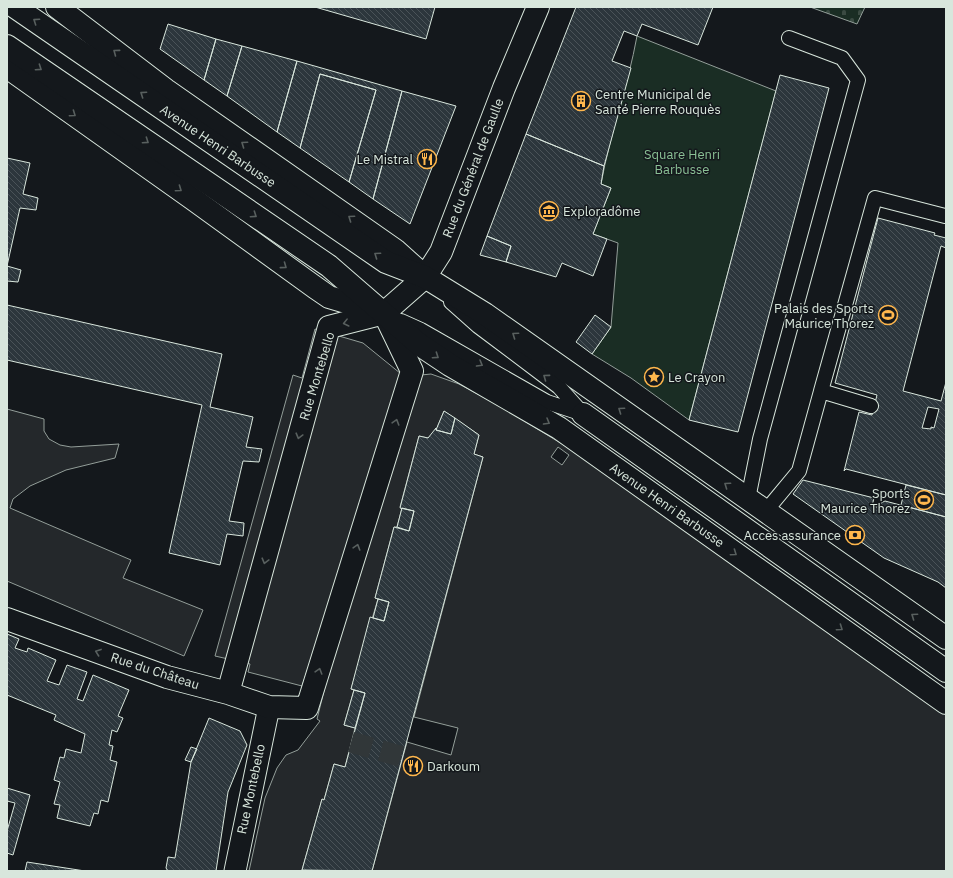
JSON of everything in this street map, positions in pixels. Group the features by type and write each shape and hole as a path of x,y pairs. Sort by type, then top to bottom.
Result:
{"street":[{"name":"Avenue Henri Barbusse","path":"15,7 386,262 425,277"},
{"name":"Avenue Henri Barbusse","path":"57,7 166,90 395,250 425,277 485,314 946,638"},
{"name":"Rue du Général de Gaulle","path":"384,313 425,277 441,252 504,88 538,7"},
{"name":"Avenue Henri Barbusse","path":"7,46 329,266 426,349 450,366 559,428 946,703"},
{"name":"Avenue Henri Barbusse","path":"7,67 187,194 329,297 384,313"},
{"name":"Rue Montebello","path":"228,693 329,327 384,313"},
{"name":"Rue du Château","path":"7,619 167,677 228,693 269,707 307,708 412,371 384,313"},
{"name":"Avenue Henri Barbusse","path":"583,414 946,670"},
{"name":"Rue Montebello","path":"235,871 269,707"}],"lane":[{"path":"748,499 760,439 858,80 842,58 789,38"},
{"path":"765,512 799,471 875,198 945,216"},
{"name":"Avenue Henri Barbusse","path":"425,277 478,326 560,386 583,414"},
{"name":"Avenue Henri Barbusse","path":"384,313 421,330 547,402 583,414"},
{"path":"821,391 871,406"}],"green space":[{"path":"810,7 865,7 857,24"},
{"name":"Square Henri Barbusse","path":"637,36 776,91 689,420 631,378 592,354 611,327 618,243 593,234 611,188 601,184"}],"shaded area":[{"path":"315,329 363,343 411,382 421,375 431,374 459,384 498,405 572,450 946,712 946,871 372,871 407,742 451,755 458,728 414,717 483,457 474,454 479,435 444,411 436,430 428,438 419,436 400,507 402,508 397,527 394,527 375,598 378,599 351,689 354,690 344,725 355,728 345,767 334,764 324,800 322,799 302,870 304,871 249,871 265,798 277,768 286,755 298,750 320,721 317,719 329,671 309,665 302,686 248,672 250,664 215,656 293,375 302,378","holes":["558,447 569,455 562,465 551,457"]},
{"path":"7,409 44,419 44,431 49,439 60,445 71,447 119,444 115,458 66,470 30,486 13,499 10,508 131,560 123,578 203,610 184,656 7,581"}],"building":[{"path":"315,7 435,7 426,39"},
{"name":"Centre Municipal de Santé Pierre Rouquès","path":"576,7 713,7 698,45 642,24 637,36 624,31 612,61 631,68 604,166 526,134"},
{"path":"168,24 216,39 204,80 160,49"},
{"path":"216,39 242,46 227,96 204,80"},
{"path":"242,46 297,61 277,132 227,96"},
{"path":"297,61 402,91 373,199 349,182 376,90 320,74 300,148 277,132"},
{"path":"320,74 376,90 349,182 300,148"},
{"path":"780,75 829,88 738,432 689,420"},
{"path":"402,91 456,106 410,224 373,199"},
{"name":"Exploradôme","path":"526,134 604,166 601,184 611,188 593,234 607,239 593,276 562,263 556,277 506,262 511,246 487,236"},
{"path":"7,158 30,163 23,194 38,198 36,210 20,208 7,266"},
{"name":"Palais des Sports Maurice Thorez","path":"878,218 935,233 934,235 946,238 946,248 941,246 903,391 941,401 946,382 946,495 846,469 844,471 859,412 872,415 877,395 835,383","holes":["928,407 939,409 934,428 922,428"]},
{"path":"487,236 511,246 506,262 480,255"},
{"path":"7,266 21,270 18,282 7,281"},
{"path":"7,305 222,354 210,407 253,417 246,447 262,449 259,462 243,461 229,521 244,523 243,536 227,534 220,565 169,553 202,405 7,360"},
{"path":"595,315 611,327 592,354 576,342"},
{"path":"444,411 455,418 451,434 436,430"},
{"path":"455,418 479,435 474,454 483,457 372,871 302,870 322,799 324,800 334,764 345,767 365,693 351,689 370,617 384,621 389,602 375,598 394,527 409,531 414,511 400,508 419,436 428,438 436,428 436,430 451,434"},
{"path":"803,480 874,498 872,506 877,507 885,501 946,517 946,588 938,582 884,558 793,494"},
{"name":"Sports Maurice Thorez","path":"906,485 946,495 946,517 901,505"},
{"path":"402,508 414,511 409,531 397,527"},
{"path":"378,599 389,602 384,621 373,618"},
{"path":"7,634 19,639 15,648 27,652 28,648 56,660 47,681 59,685 67,665 87,672 77,699 83,701 93,675 129,690 118,716 123,718 117,732 112,730 109,745 113,746 110,760 117,762 108,802 101,800 98,814 94,813 90,826 57,818 60,805 54,804 60,782 54,780 60,757 64,758 66,749 81,753 85,734 54,720 56,715 7,695"},
{"path":"354,690 365,693 355,728 344,725"},
{"path":"209,718 240,731 247,745 228,792 216,871 168,871 166,868 168,857 175,858 191,762"},
{"path":"191,747 197,749 191,762 185,760"},
{"path":"7,788 30,795 13,855 7,853 7,831 15,803 7,801"},
{"path":"27,862 85,871 25,871"}],"tunnel":[{"path":"351,742 403,757"}],"place":[{"name":"Centre Municipal de Santé Pierre Rouquès","path":"581,101"},
{"name":"Le Mistral","path":"427,159"},
{"name":"Exploradôme","path":"549,211"},
{"name":"Palais des Sports Maurice Thorez","path":"888,315"},
{"name":"Le Crayon","path":"654,377"},
{"name":"Sports Maurice Thorez","path":"924,500"},
{"name":"Acces assurance","path":"855,535"},
{"name":"Darkoum","path":"413,766"}]}
